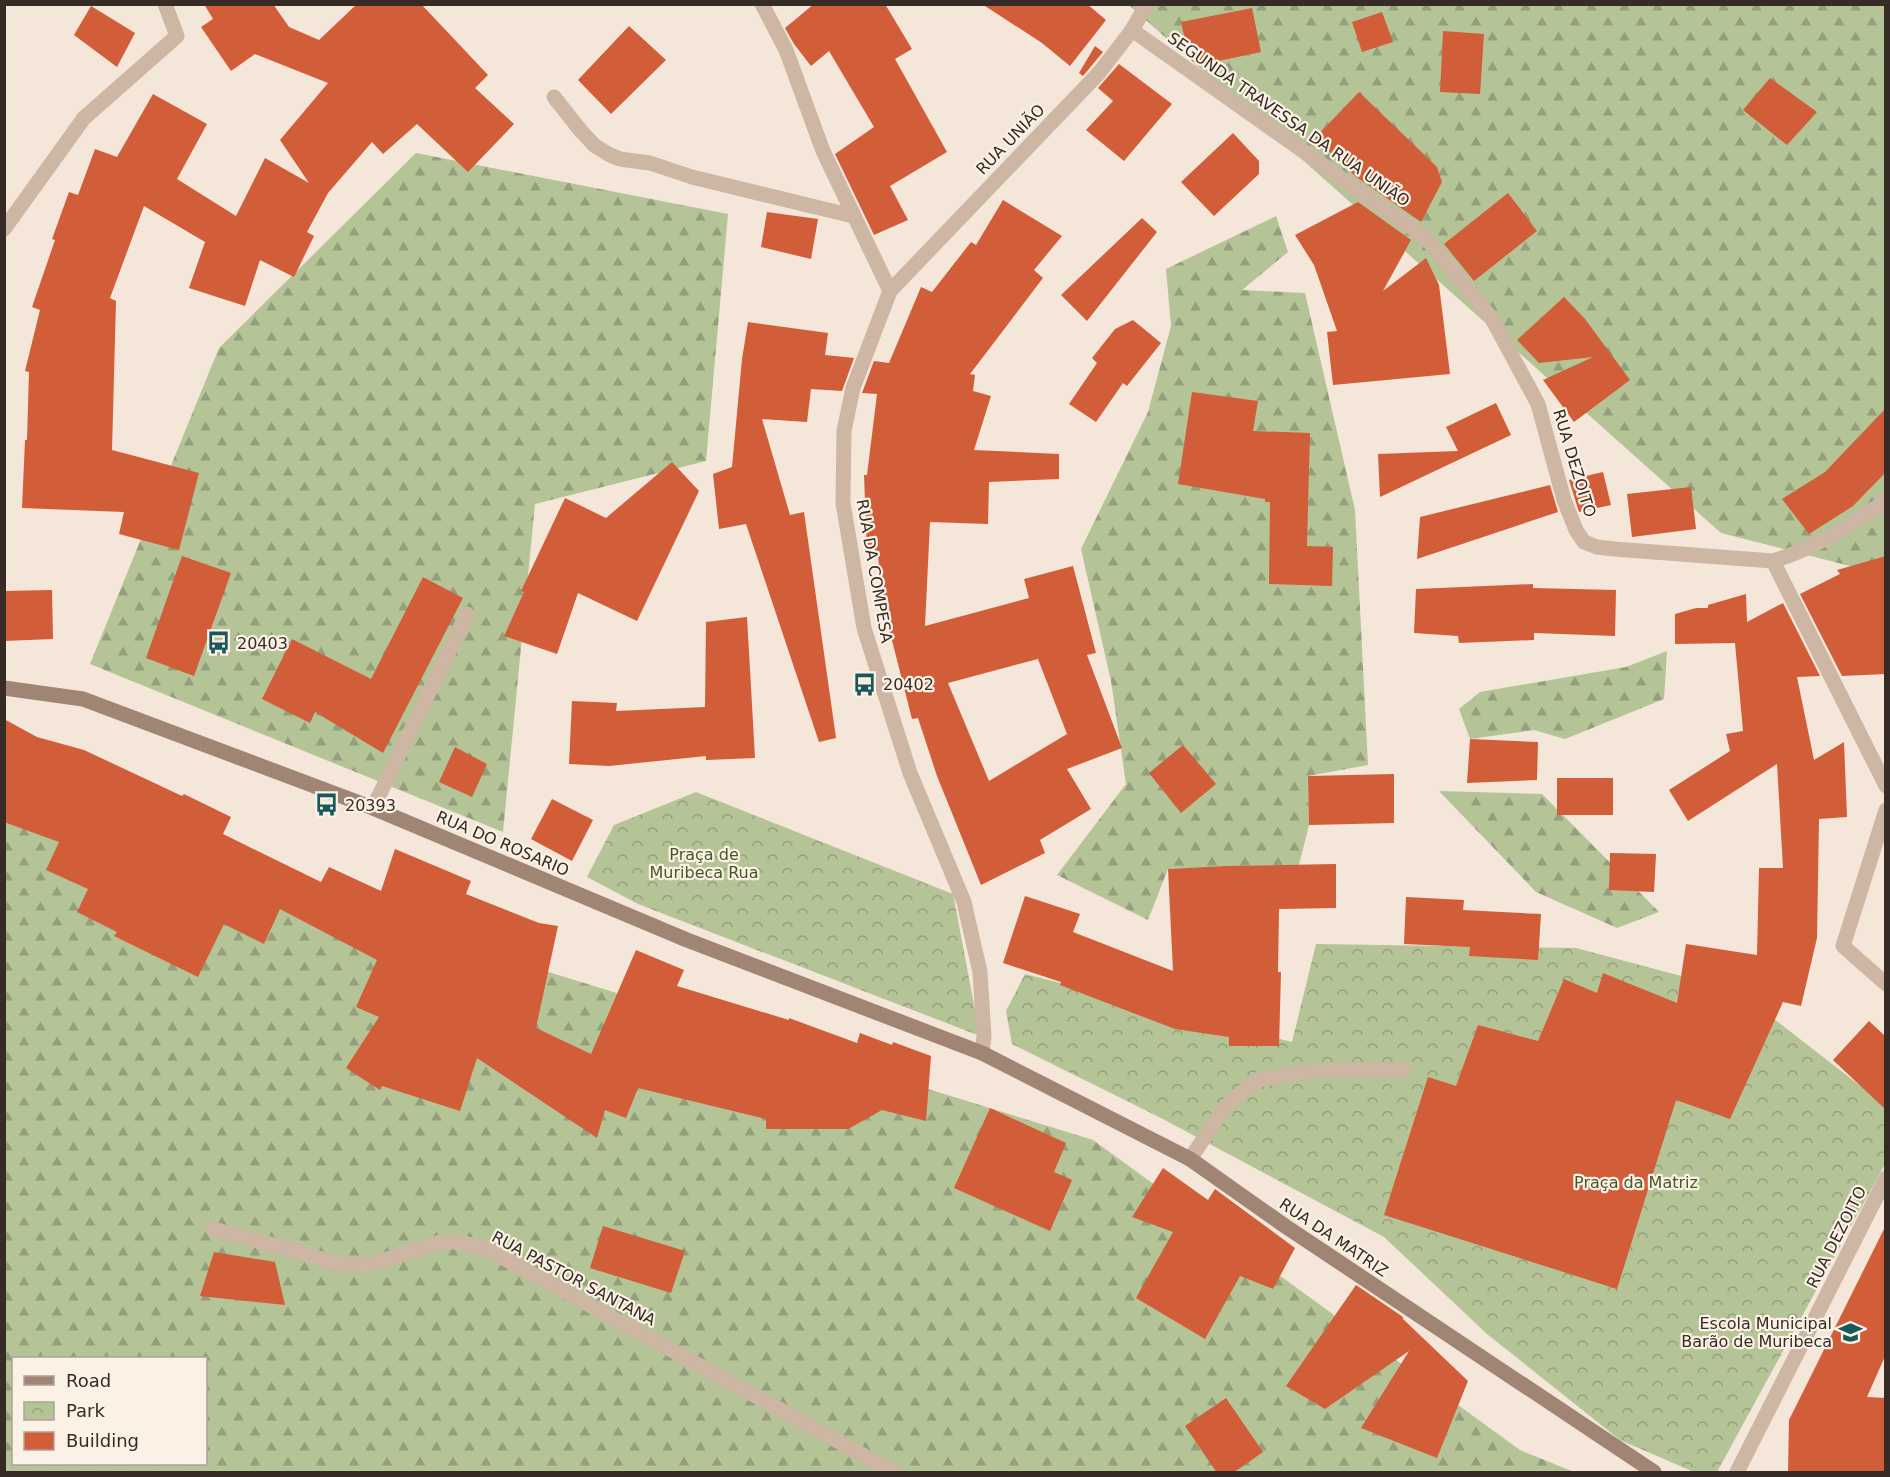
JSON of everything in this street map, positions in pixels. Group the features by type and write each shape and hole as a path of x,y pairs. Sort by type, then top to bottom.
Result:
{"street":[{"path":"4,229 84,118 177,36 165,4"},
{"path":"762,4 786,50 823,151 890,291"},
{"name":"RUA UNIÃO","path":"890,291 1099,73 1132,30 1146,4"},
{"name":"SEGUNDA TRAVESSA DA RUA UNIÃO","path":"1132,30 1426,238"},
{"path":"554,97 594,145 620,159 650,163 692,177 853,216"},
{"name":"RUA DEZOITO","path":"1426,238 1492,319 1538,404 1564,500 1576,530 1584,542 1597,547 1614,549 1773,561 1795,554 1832,536 1886,499"},
{"name":"RUA DA COMPESA","path":"890,291 853,388 844,431 843,503 864,628 910,773 964,902 980,972 984,1037 982,1053"},
{"path":"1773,561 1886,786"},
{"path":"373,808 467,614"},
{"name":"RUA DO ROSARIO","path":"4,688 83,699 373,808 687,940 982,1053"},
{"path":"1886,810 1843,946 1886,984"},
{"name":"RUA DA MATRIZ","path":"982,1053 1190,1160 1654,1473"},
{"path":"1190,1160 1225,1107 1257,1080 1313,1071 1403,1070"},
{"name":"RUA DEZOITO","path":"1737,1473 1886,1178"},
{"name":"RUA PASTOR SANTANA","path":"213,1229 334,1263 369,1265 441,1242 460,1242 487,1249 894,1473"}],"green space":[{"path":"1129,5 1885,5 1885,575 1721,533"},
{"path":"416,153 728,214 706,461 535,504 503,832 90,664 219,348"},
{"path":"1276,216 1288,252 1242,290 1305,293 1355,510 1368,765 1308,776 1309,825 1299,865 1168,869 1148,920 1057,875 1126,784 1111,681 1081,549 1148,412 1171,326 1166,269"},
{"path":"1667,651 1664,699 1565,739 1534,730 1470,739 1459,709 1480,692 1626,667"},
{"path":"1439,791 1542,794 1659,912 1617,928 1536,892"},
{"name":"Praça de Muribeca Rua","path":"696,792 953,894 980,1036 638,904 587,877 614,825"},
{"path":"4,804 1093,1140 1520,1450 1574,1472 5,1472"},
{"name":"Praça da Matriz","path":"1316,944 1576,948 1738,991 1885,1105 1885,1164 1717,1472 1694,1472 1620,1440 1487,1334 1384,1237 1161,1118 1012,1044 1006,1011 1025,974 1292,1042"}],"building":[{"path":"204,4 273,4 289,27 319,40 357,4 421,4 488,75 475,88 514,124 468,172 417,124 383,154 372,142 328,193 307,232 314,236 294,277 260,260 245,306 189,288 205,242 144,206 110,298 116,301 112,450 199,473 179,550 119,534 124,512 22,508 29,372 25,371 40,310 32,307 69,192 78,195 95,149 117,157 153,94 207,124 177,179 236,216 265,158 309,183 280,140 328,83 255,54 231,71 201,27 213,19"},
{"path":"814,4 885,4 912,49 895,59 947,152 890,186 908,220 874,235 835,154 874,127 829,51 811,66 785,28"},
{"path":"982,4 1087,4 1106,20 1070,66 1042,43"},
{"path":"91,6 135,33 117,67 74,35"},
{"path":"1252,8 1261,52 1204,64 1197,64 1189,58 1181,22"},
{"path":"1382,12 1393,42 1362,52 1352,22"},
{"path":"629,26 666,60 611,114 578,80"},
{"path":"1443,31 1484,34 1480,94 1440,92"},
{"path":"1095,46 1103,52 1083,76 1079,73"},
{"path":"1119,64 1172,104 1124,161 1086,130 1113,101 1098,88"},
{"path":"1770,78 1817,112 1787,145 1743,110"},
{"path":"1359,92 1437,167 1442,182 1421,222 1355,176 1315,138"},
{"path":"1233,133 1259,161 1259,174 1214,216 1181,182"},
{"path":"1508,193 1537,231 1474,281 1444,244"},
{"path":"1003,200 1062,236 1034,270 1043,278 970,374 975,375 973,391 991,396 974,450 1059,454 1059,479 989,482 988,524 930,522 925,626 1029,598 1024,579 1073,566 1096,653 1087,655 1122,748 1067,769 1091,809 1040,840 1045,853 981,885 937,776 918,718 912,719 881,597 878,553 867,551 864,475 867,475 877,394 862,393 874,361 889,363 921,287 932,292 971,242 976,245","holes":["1038,659 1067,734 989,781 948,683"]},
{"path":"1358,202 1411,240 1383,291 1426,258 1439,285 1450,374 1333,385 1327,332 1337,331 1314,265 1295,235"},
{"path":"767,212 818,219 811,259 761,247"},
{"path":"1142,218 1157,232 1087,321 1061,295"},
{"path":"1564,297 1585,319 1630,380 1574,422 1543,380 1593,357 1539,363 1517,340"},
{"path":"1133,320 1161,343 1127,386 1123,383 1096,422 1069,404 1097,363 1092,358 1115,329"},
{"path":"748,322 828,333 825,355 854,358 842,391 811,389 807,422 762,419 790,515 804,512 836,738 819,742 746,524 719,529 713,474 732,467 742,359"},
{"path":"1192,392 1258,401 1253,431 1310,433 1307,546 1333,547 1332,586 1269,584 1270,502 1265,502 1265,499 1178,484"},
{"path":"1496,403 1511,435 1380,497 1378,454 1458,451 1446,427"},
{"path":"1886,408 1886,472 1853,506 1809,534 1782,499 1825,472"},
{"path":"672,462 699,491 637,621 578,593 557,654 504,636 524,592 521,591 565,498 606,518"},
{"path":"1603,472 1611,505 1579,512 1569,480"},
{"path":"1550,485 1558,512 1417,559 1420,517"},
{"path":"1691,487 1696,529 1632,537 1627,494"},
{"path":"182,556 231,573 194,676 146,658"},
{"path":"1886,556 1886,674 1842,676 1800,594 1840,574 1837,570"},
{"path":"423,577 463,598 383,753 315,712 310,723 262,699 292,639 371,679"},
{"path":"1533,584 1533,588 1616,590 1615,636 1534,633 1534,640 1459,643 1458,636 1414,633 1416,589"},
{"path":"52,590 53,639 4,641 4,591"},
{"path":"1746,594 1747,622 1783,603 1820,676 1797,677 1814,760 1844,742 1847,817 1819,819 1817,938 1801,1006 1783,1002 1730,1119 1676,1100 1617,1289 1384,1215 1428,1077 1456,1086 1478,1025 1538,1041 1564,979 1597,993 1603,973 1677,1003 1686,944 1757,955 1759,868 1783,868 1777,764 1688,821 1669,790 1730,751 1726,734 1743,731 1735,643 1675,644 1675,614 1696,608 1708,608 1708,605"},
{"path":"747,617 755,758 706,760 706,756 609,766 569,764 572,701 617,703 616,711 705,707 706,622"},
{"path":"4,719 37,737 84,750 231,817 223,834 321,882 329,867 381,891 395,849 471,881 466,894 539,923 558,926 536,1028 591,1054 636,950 684,970 677,986 789,1020 789,1018 857,1043 860,1033 931,1056 926,1121 882,1110 848,1129 766,1129 766,1119 638,1088 626,1118 605,1110 597,1138 477,1058 460,1111 382,1086 380,1090 346,1068 379,1017 356,1007 377,960 280,909 264,944 224,924 198,977 114,936 117,932 77,912 88,889 46,870 59,842 4,822"},
{"path":"1470,739 1538,742 1537,780 1467,783"},
{"path":"1183,745 1216,784 1181,813 1149,773"},
{"path":"455,747 487,764 472,797 439,782"},
{"path":"1394,774 1394,823 1309,825 1308,776"},
{"path":"1557,778 1613,778 1613,815 1557,815"},
{"path":"552,799 593,820 572,861 531,839"},
{"path":"1610,853 1656,854 1654,892 1609,890"},
{"path":"1336,864 1336,908 1279,909 1278,972 1281,972 1279,1046 1229,1046 1229,1037 1175,1029 1060,985 1061,982 1003,963 1025,896 1080,914 1073,932 1173,971 1168,869"},
{"path":"1406,897 1464,900 1463,910 1541,914 1538,960 1469,956 1470,947 1404,944"},
{"path":"1869,1021 1886,1037 1886,1110 1833,1060"},
{"path":"990,1108 1066,1143 1054,1172 1072,1180 1050,1231 954,1188"},
{"path":"1163,1168 1208,1200 1215,1189 1295,1248 1273,1289 1240,1276 1205,1339 1136,1298 1173,1232 1132,1217"},
{"name":"Escola Municipal Barão de Muribeca","path":"1886,1225 1886,1354 1867,1397 1886,1398 1886,1473 1788,1473 1789,1420"},
{"path":"603,1226 685,1251 671,1293 590,1268"},
{"path":"214,1252 275,1262 285,1305 200,1296"},
{"path":"1356,1285 1403,1317 1468,1381 1437,1458 1361,1428 1409,1351 1325,1409 1286,1386"},
{"path":"1226,1398 1263,1452 1233,1473 1217,1473 1185,1426"}],"place":[{"name":"20403","path":"219,643"},
{"name":"20402","path":"865,684"},
{"name":"20393","path":"327,805"},
{"name":"Escola Municipal Barão de Muribeca","path":"1850,1332"}]}
